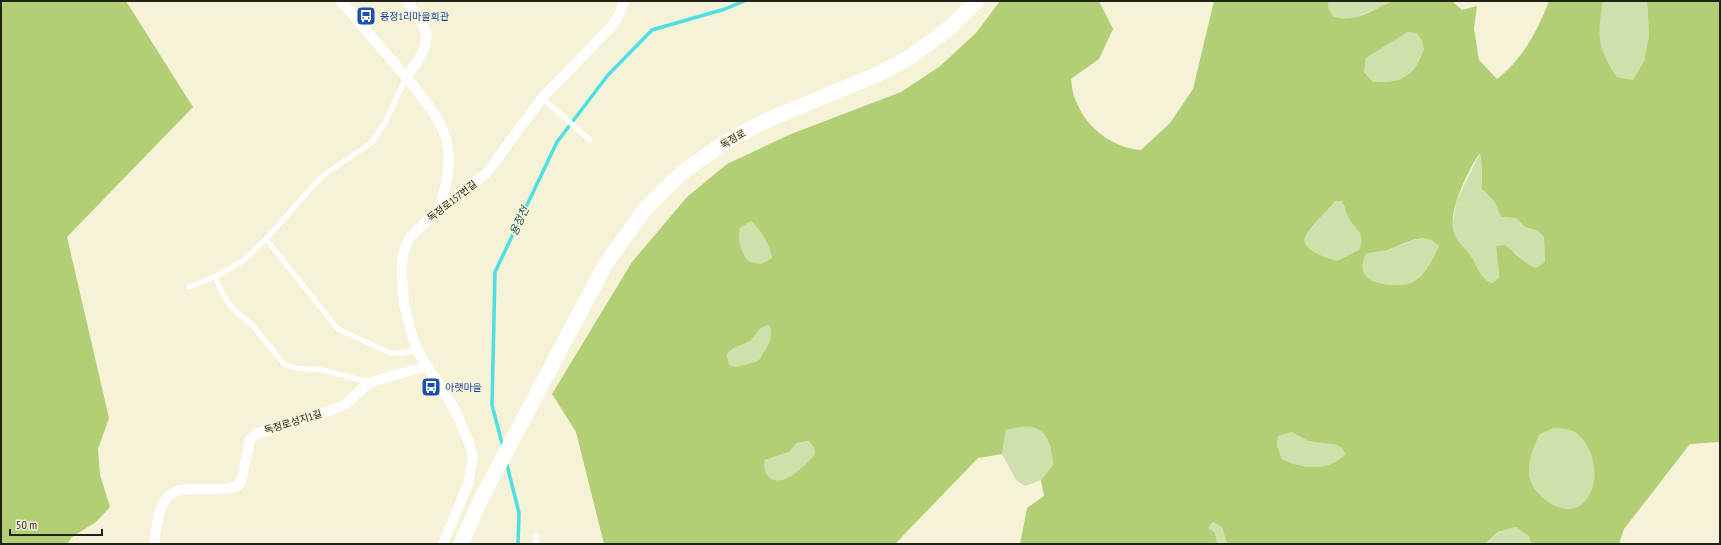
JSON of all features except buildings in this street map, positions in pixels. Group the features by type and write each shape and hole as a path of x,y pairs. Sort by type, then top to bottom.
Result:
{"street":[{"path":"341,1 433,110 447,139 450,155 449,171 439,209"},
{"path":"406,77 425,49 427,37 425,26 407,1"},
{"name":"독정로157번길","path":"443,544 468,484 473,457 469,443 455,410 426,366 417,350 411,332 404,304 402,259 406,245 411,236 439,209 486,174 542,98 612,26 620,13 624,1"},
{"name":"독정로","path":"461,544 479,503 604,265 645,209 683,172 724,143 752,128 874,76 907,59 946,31 977,1"},
{"name":"독정로성지1길","path":"155,544 160,509 166,498 171,493 181,490 229,489 238,486 242,478 250,439 258,433 332,410 346,404 364,387 375,381 426,366"}],"lane":[{"path":"190,287 215,277 244,260 266,239 322,177 371,144 385,123 406,77"},
{"path":"542,98 590,140"},
{"path":"266,239 338,329 390,353 403,353 417,350"},
{"path":"215,277 224,296 232,308 253,326 284,364 296,368 336,373 361,380 375,381"},
{"path":"536,535 536,544"}],"green space":[{"path":"1,1 126,1 193,107 67,237 109,418 98,449 100,475 110,507 96,522 72,537 67,544 1,544"},
{"path":"1000,1 1099,1 1113,29 1099,59 1071,79 1074,94 1087,121 1103,136 1121,145 1141,150 1170,123 1193,89 1214,1 1329,1 1328,7 1333,16 1341,18 1357,17 1394,1 1452,1 1462,10 1477,6 1474,29 1479,60 1497,79 1522,54 1540,23 1549,1 1603,1 1600,23 1600,41 1602,49 1610,67 1617,77 1633,80 1644,61 1649,36 1647,1 1720,1 1720,442 1690,444 1624,529 1619,544 1531,544 1529,536 1516,527 1498,532 1485,544 1227,544 1222,527 1213,522 1208,528 1215,533 1216,544 1020,544 1027,508 1044,496 1041,480 1053,465 1052,453 1046,436 1041,431 1027,426 1006,430 1002,454 978,458 895,544 604,544 576,432 552,394 632,262 687,197 727,164 791,134 901,92 939,67 976,33","holes":["1408,32 1417,33 1422,41 1424,49 1416,66 1406,76 1392,81 1373,82 1364,72 1366,58","1480,153 1482,167 1482,189 1494,201 1501,217 1516,218 1525,227 1538,231 1544,237 1545,262 1536,268 1524,261 1505,245 1496,246 1499,278 1492,283 1484,279 1470,255 1455,237 1454,233 1453,214 1460,192","1335,201 1342,201 1347,215 1359,231 1361,237 1361,245 1359,250 1337,261 1313,251 1304,240 1310,229","751,221 764,238 769,247 772,258 761,264 748,261 743,253 739,237 740,228","1424,238 1432,240 1439,246 1428,267 1416,280 1404,285 1392,285 1372,281 1364,274 1363,262 1366,254 1388,250 1414,240","769,325 771,335 769,344 758,361 736,367 729,365 727,355 734,348 751,340 761,328","1554,428 1567,429 1576,433 1583,439 1592,457 1594,478 1591,492 1582,504 1574,508 1566,509 1548,502 1541,496 1530,480 1529,472 1531,457 1540,434","1292,432 1308,441 1337,445 1343,449 1345,454 1332,464 1306,467 1282,459 1277,446 1278,436","809,441 814,448 815,454 809,461 785,479 776,480 769,477 765,470 765,460 789,452 797,443"]},
{"path":"1329,1 1394,1 1355,18 1343,20 1333,16 1328,7"},
{"path":"1603,1 1647,1 1649,36 1644,61 1633,80 1617,77 1605,58 1599,32"},
{"path":"1408,32 1417,33 1422,41 1424,49 1415,67 1406,77 1400,80 1373,82 1364,72 1366,58"},
{"path":"1480,153 1482,167 1482,189 1494,201 1501,217 1516,218 1525,227 1538,231 1544,237 1545,262 1536,268 1528,266 1516,253 1496,246 1499,278 1492,283 1484,280 1454,235 1452,226 1457,200"},
{"path":"1335,201 1342,201 1347,215 1359,231 1361,237 1361,245 1359,250 1337,261 1313,251 1304,240 1311,229"},
{"path":"751,221 765,238 771,252 772,258 761,264 748,261 740,245 740,228"},
{"path":"1424,238 1432,239 1439,246 1431,262 1420,276 1411,283 1404,285 1392,285 1378,283 1367,278 1364,274 1362,268 1366,254 1388,250 1410,241"},
{"path":"769,325 771,340 758,361 736,367 729,365 727,355 732,348 747,343 753,338 760,327"},
{"path":"1022,425 1032,426 1042,431 1050,444 1053,465 1041,480 1025,486 1016,480 1002,454 1006,430"},
{"path":"1554,428 1567,429 1579,435 1583,439 1592,457 1594,478 1591,492 1582,504 1574,508 1566,509 1548,502 1541,496 1530,480 1529,472 1532,452 1540,434"},
{"path":"1292,432 1308,441 1337,445 1344,449 1345,454 1332,464 1315,467 1306,467 1282,459 1277,446 1278,436"},
{"path":"809,441 814,448 815,455 805,465 785,479 776,480 769,477 765,470 765,460 789,452 797,443"},
{"path":"1213,522 1222,527 1227,544 1216,544 1217,542 1208,528"},
{"path":"1516,527 1529,536 1531,544 1485,544 1499,532"}],"waterway":[{"name":"용정천","path":"503,447 492,405 495,272 557,142 608,75 652,30 725,9 744,1"},
{"name":"용정천","path":"506,461 519,513 518,544"}],"place":[{"name":"용정1리마을회관","path":"366,16"},
{"name":"아랫마을","path":"431,387"}]}
